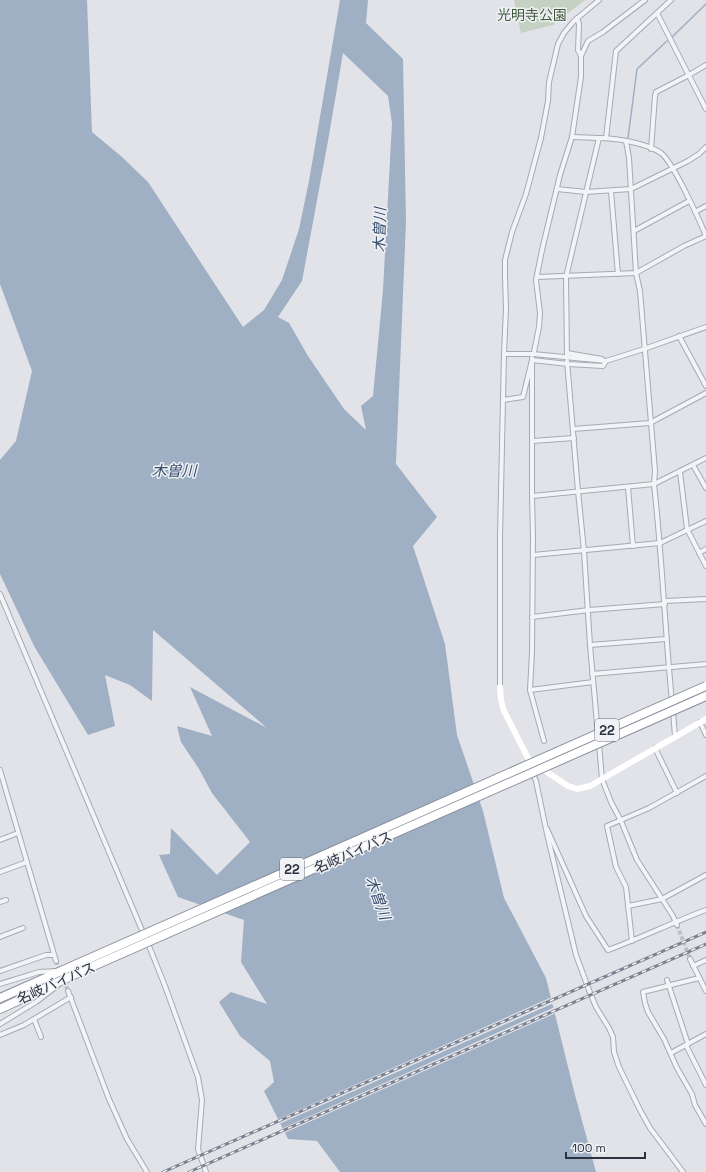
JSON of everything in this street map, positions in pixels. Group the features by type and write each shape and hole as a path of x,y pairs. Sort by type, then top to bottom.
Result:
{"highway":[{"name":"名岐バイパス","path":"0,1008 78,970 706,686"},
{"name":"名岐バイパス","path":"0,998 65,970 78,970 706,696"}],"main road":[{"path":"500,686 501,700 504,711 529,760 571,787 577,789 584,788 602,779 706,719"}],"street":[{"path":"500,686 500,537 506,260 512,232 526,194 541,138 548,102 549,82 558,44 564,33 577,18 599,0"},
{"path":"534,352 539,328 540,313 537,277 557,188 572,137 581,77 581,56 588,41 603,32 645,0"},
{"path":"606,138 616,51 671,0"},
{"path":"657,13 706,109"},
{"path":"577,18 579,24 578,50 581,56"},
{"path":"651,148 656,92 706,65"},
{"path":"537,277 636,273 684,246 706,236 672,168 661,153 651,148 626,141 606,138 572,137"},
{"path":"599,138 566,277 567,354 601,358 606,361"},
{"path":"626,141 629,158 636,273 640,291 654,484 665,602 666,639 675,736"},
{"path":"557,188 586,192 630,189 688,161 699,154 706,147"},
{"path":"612,191 618,274"},
{"path":"634,231 689,200"},
{"path":"695,212 706,206"},
{"path":"504,354 533,354 606,361 706,327"},
{"path":"679,336 706,386"},
{"path":"532,360 603,366 606,361"},
{"path":"503,400 523,397 532,360"},
{"path":"532,360 533,555 530,690 544,741"},
{"path":"568,363 572,429 589,610 592,674 602,779 638,860 676,923"},
{"path":"572,429 650,423 706,393"},
{"path":"532,441 574,438"},
{"path":"532,496 654,484 706,458"},
{"path":"693,465 706,488"},
{"path":"680,472 687,529 706,566"},
{"path":"628,487 633,546"},
{"path":"533,555 660,543 706,521"},
{"path":"699,553 706,549"},
{"path":"0,594 117,868 168,993 198,1078 202,1100 198,1149 206,1172"},
{"path":"532,617 706,598"},
{"path":"590,645 666,639"},
{"path":"592,674 706,664"},
{"path":"530,690 593,682"},
{"path":"700,722 706,734"},
{"path":"655,748 677,793"},
{"path":"529,760 530,768 536,781 564,909 576,955 596,1007 613,1037 614,1052 636,1104 650,1128 683,1172"},
{"path":"0,770 56,961"},
{"path":"632,941 626,887 616,867 607,826 650,808 706,776"},
{"path":"545,823 586,916 608,950 706,910"},
{"path":"0,840 18,833"},
{"path":"0,872 27,862"},
{"path":"628,906 662,899 706,875"},
{"path":"0,902 6,900"},
{"path":"0,937 23,928"},
{"path":"0,971 46,955 53,955"},
{"path":"690,959 706,991"},
{"path":"693,966 706,960"},
{"path":"0,984 39,972 65,970"},
{"path":"0,1024 36,1002 78,970"},
{"path":"699,978 643,992 648,1012 671,1053 692,1094 695,1105 706,1124"},
{"path":"667,980 687,1044 706,1085"},
{"path":"68,991 109,1099 127,1139 147,1172"},
{"path":"0,1035 34,1019 70,996"},
{"path":"34,1019 41,1037"},
{"path":"671,1053 706,1034"}],"green space":[{"name":"光明寺公園","path":"514,0 585,0 553,25 521,33"}],"water":[{"name":"木曽川","path":"0,0 87,0 92,132 122,157 148,182 243,327 264,310 282,280 299,229 309,181 340,0 368,0 366,23 403,59 406,222 396,464 437,517 413,546 445,644 457,735 483,811 504,898 546,978 596,1172 340,1172 317,1141 288,1139 264,1091 274,1082 270,1061 240,1036 219,1002 231,992 267,1004 241,962 244,920 178,897 159,855 170,854 171,828 217,875 250,842 212,793 199,769 181,742 177,726 212,736 190,687 267,728 153,630 152,701 130,685 105,675 115,726 88,735 34,646 0,574 0,460 16,441 32,371 0,284","holes":["343,53 388,96 392,123 383,290 373,396 361,406 366,430 344,409 308,356 289,323 278,317 302,281"]}],"pier":[{"path":"552,997 554,1003 279,1124 276,1120"},
{"path":"555,1007 556,1013 284,1133 281,1129"}],"waterway":[{"path":"671,38 706,4"},
{"path":"628,138 637,69 667,41"}],"tunnel":[{"path":"677,925 690,959"},
{"path":"56,961 60,972"},
{"path":"63,979 68,991"}],"railway":[{"path":"163,1172 706,932"},
{"path":"189,1172 706,944"}]}
